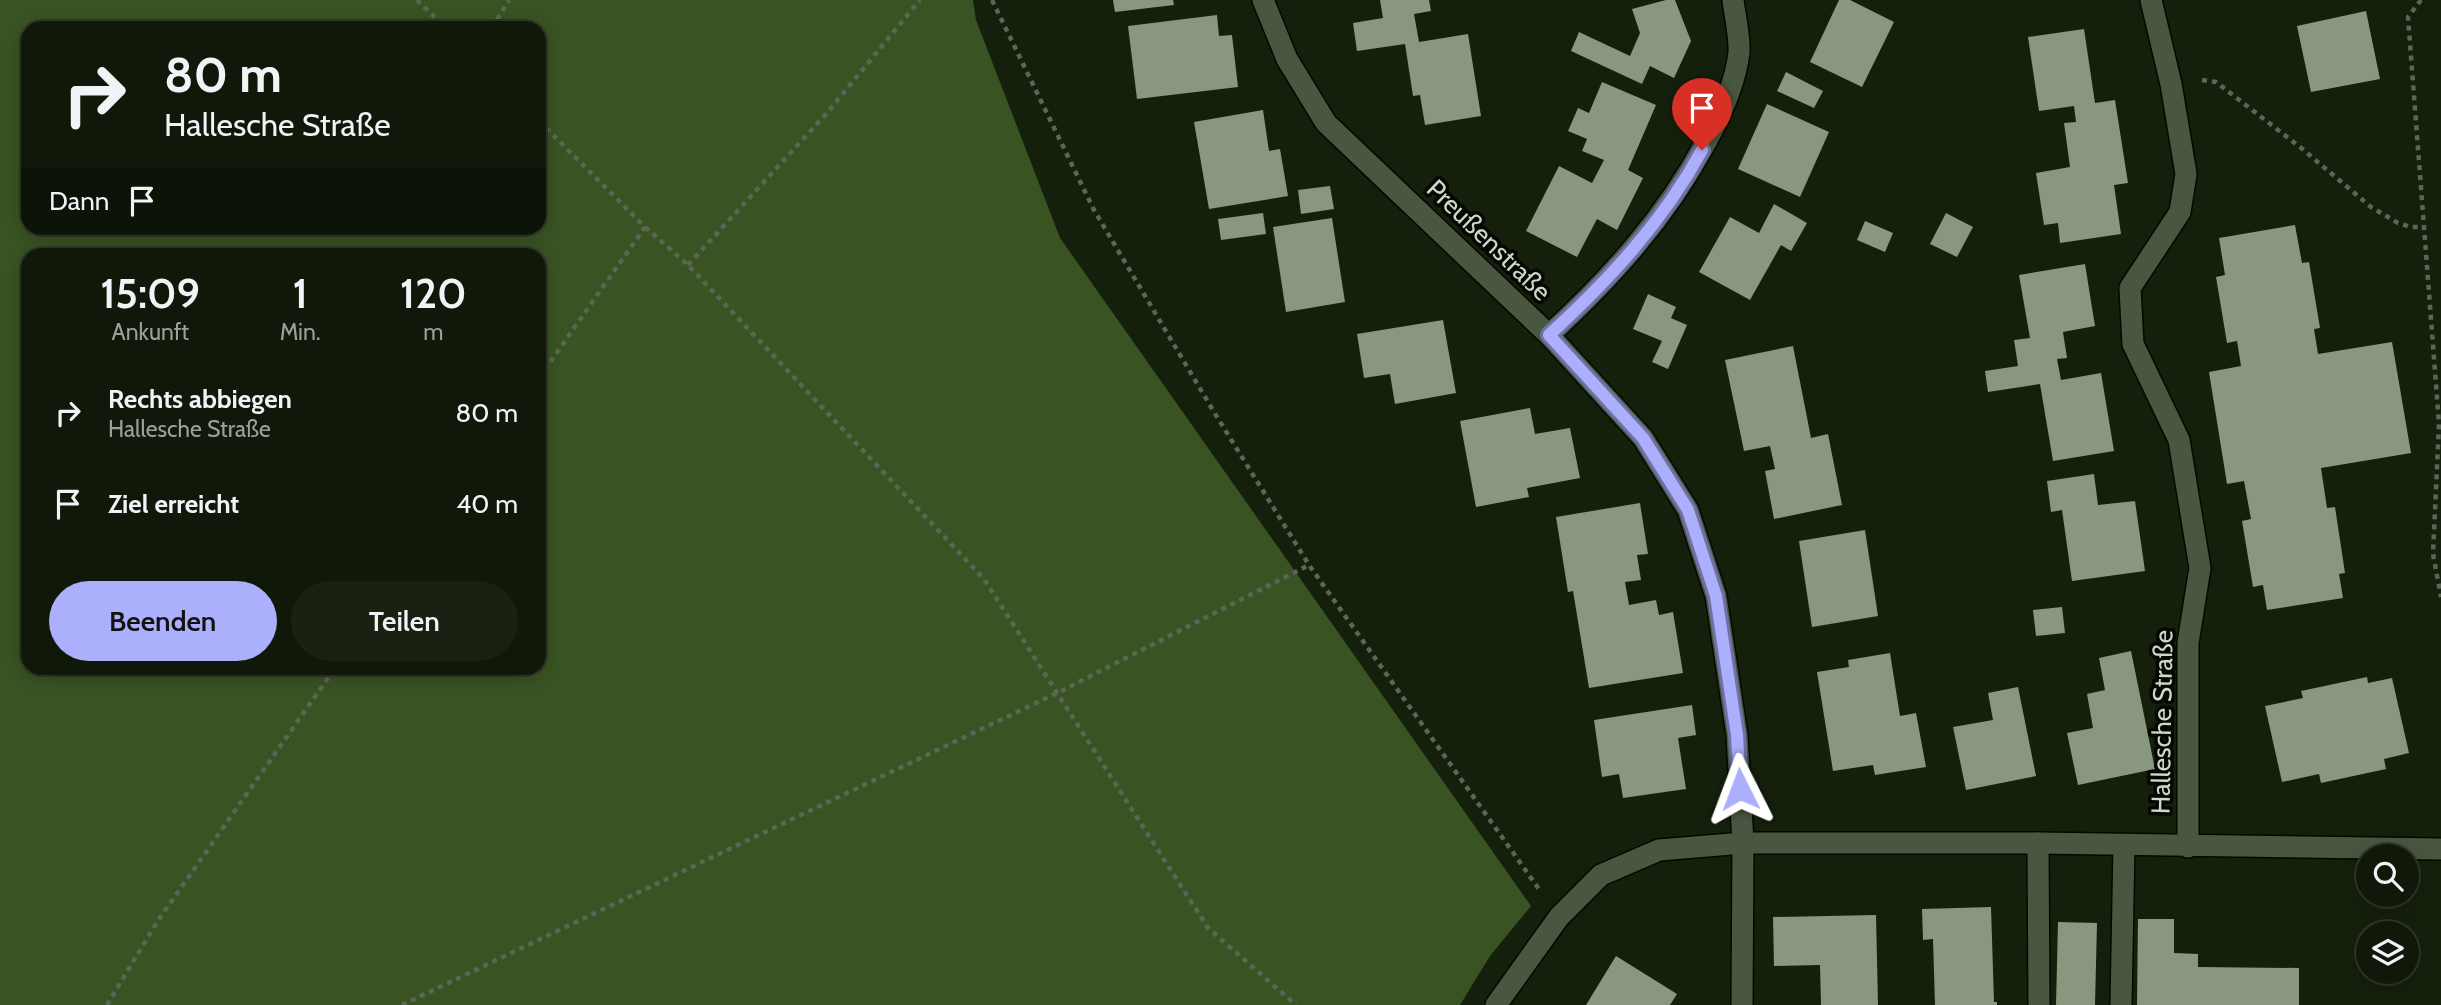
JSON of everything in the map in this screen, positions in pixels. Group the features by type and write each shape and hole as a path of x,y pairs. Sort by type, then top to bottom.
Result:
{"street":[{"name":"Preußenstraße","path":"1263,0 1287,59 1326,123 1549,335 1643,438 1688,510 1716,596 1737,735 1742,843 1742,1005"},
{"path":"1549,335 1598,290 1646,234 1690,172 1724,108 1739,52 1733,0"},
{"name":"Hallesche Straße","path":"2151,0 2171,85 2186,174 2180,212 2130,288 2133,344 2179,440 2200,568 2188,643 2188,847"},
{"path":"1496,1005 1559,917 1601,875 1659,849 1742,843 2038,843 2441,849"},
{"path":"2038,843 2039,1005"},
{"path":"2121,1005 2124,845"}],"path":[{"path":"417,0 439,21"},
{"path":"496,21 509,0"},
{"path":"688,265 826,114 920,0"},
{"path":"992,0 1094,210 1214,412 1309,565 1559,917"},
{"path":"2421,0 2408,17 2440,424 2433,554 2441,597"},
{"path":"2171,85 2196,79 2216,82 2300,147 2371,207 2398,223 2424,227"},
{"path":"546,128 645,227 688,265 984,579 1208,928 1296,1005"},
{"path":"546,368 645,227"},
{"path":"402,1005 1057,693 1309,565"},
{"path":"107,1005 157,922 330,675"}],"green space":[{"path":"0,0 973,0 976,20 1060,238 1531,906 1490,956 1460,1005 0,1005"}],"building":[{"path":"1113,0 1173,0 1174,5 1115,12"},
{"path":"1380,0 1429,0 1431,11 1414,14 1419,42 1468,34 1481,116 1425,125 1420,95 1413,96 1405,44 1357,51 1353,23 1383,18"},
{"path":"1675,0 1691,41 1674,78 1650,66 1642,84 1571,51 1579,32 1630,56 1640,33 1632,9"},
{"path":"1839,0 1850,0 1894,22 1862,87 1810,62"},
{"path":"2366,11 2380,79 2311,92 2297,26"},
{"path":"1217,15 1219,36 1232,35 1238,87 1137,99 1128,26"},
{"path":"2084,29 2095,103 2115,100 2128,183 2114,185 2121,234 2060,243 2058,223 2044,225 2036,173 2070,167 2064,123 2076,122 2074,106 2039,111 2028,37"},
{"path":"1786,72 1823,91 1814,108 1777,91"},
{"path":"1602,82 1656,105 1628,170 1643,178 1617,230 1597,219 1577,257 1526,231 1559,166 1592,183 1604,160 1582,151 1587,139 1568,131 1578,108 1589,113"},
{"path":"1767,104 1829,132 1800,197 1738,169"},
{"path":"1263,110 1269,151 1280,149 1288,196 1209,209 1194,122"},
{"path":"1330,186 1334,209 1301,214 1298,190"},
{"path":"1774,204 1807,223 1791,251 1781,245 1750,300 1699,272 1730,217 1759,233"},
{"path":"1263,213 1266,234 1221,240 1218,219"},
{"path":"1946,213 1973,227 1957,257 1930,244"},
{"path":"1332,218 1345,302 1286,312 1273,227"},
{"path":"1865,221 1893,233 1885,252 1857,240"},
{"path":"2295,225 2302,263 2309,262 2320,328 2314,329 2318,354 2392,342 2411,453 2321,468 2327,508 2335,507 2345,573 2339,574 2343,598 2267,610 2263,585 2253,587 2242,521 2251,519 2244,481 2227,484 2209,372 2241,366 2237,341 2227,343 2216,277 2225,275 2219,238"},
{"path":"2085,264 2095,326 2063,332 2067,358 2057,359 2061,380 2101,373 2114,451 2053,461 2040,384 1988,392 1985,371 2018,366 2014,340 2030,338 2019,275"},
{"path":"1648,294 1676,307 1671,318 1687,325 1668,369 1652,362 1662,341 1633,329"},
{"path":"1443,320 1456,393 1395,404 1390,374 1364,378 1357,334"},
{"path":"1793,346 1811,438 1828,434 1842,505 1774,519 1765,471 1775,469 1770,446 1744,451 1725,360"},
{"path":"1530,408 1535,434 1570,428 1580,478 1527,488 1529,497 1476,507 1460,421"},
{"path":"2094,474 2098,505 2135,501 2145,571 2072,581 2062,510 2051,512 2047,481"},
{"path":"1640,503 1648,554 1637,555 1641,580 1625,582 1629,605 1656,600 1659,615 1673,612 1683,673 1589,688 1573,591 1568,592 1556,517"},
{"path":"1865,530 1878,616 1812,627 1799,541"},
{"path":"2062,607 2065,633 2036,636 2033,610"},
{"path":"2131,651 2155,769 2078,785 2067,733 2093,728 2087,694 2105,690 2099,658"},
{"path":"1890,653 1900,716 1916,713 1926,767 1875,775 1873,765 1833,771 1817,672 1849,667 1848,660"},
{"path":"2367,677 2368,683 2392,678 2409,753 2384,759 2386,769 2321,783 2319,774 2282,782 2265,706 2303,698 2301,691"},
{"path":"2018,687 2036,776 1966,790 1953,727 1993,720 1988,693"},
{"path":"1692,705 1696,735 1678,738 1686,789 1623,798 1619,774 1602,777 1594,720"},
{"path":"1991,907 1994,1002 1997,1002 1997,1005 1935,1005 1933,939 1923,940 1922,909"},
{"path":"1876,915 1878,1005 1821,1005 1820,965 1774,966 1773,917"},
{"path":"2138,919 2174,919 2174,953 2198,954 2198,967 2299,968 2299,1005 2137,1005"},
{"path":"2058,922 2097,923 2095,1005 2056,1005"},
{"path":"1616,956 1677,994 1670,1005 1586,1005"}],"route":[{"path":"1702,150 1690,172 1646,234 1598,290 1549,335 1643,438 1688,510 1716,596 1737,735 1740,789"}]}
